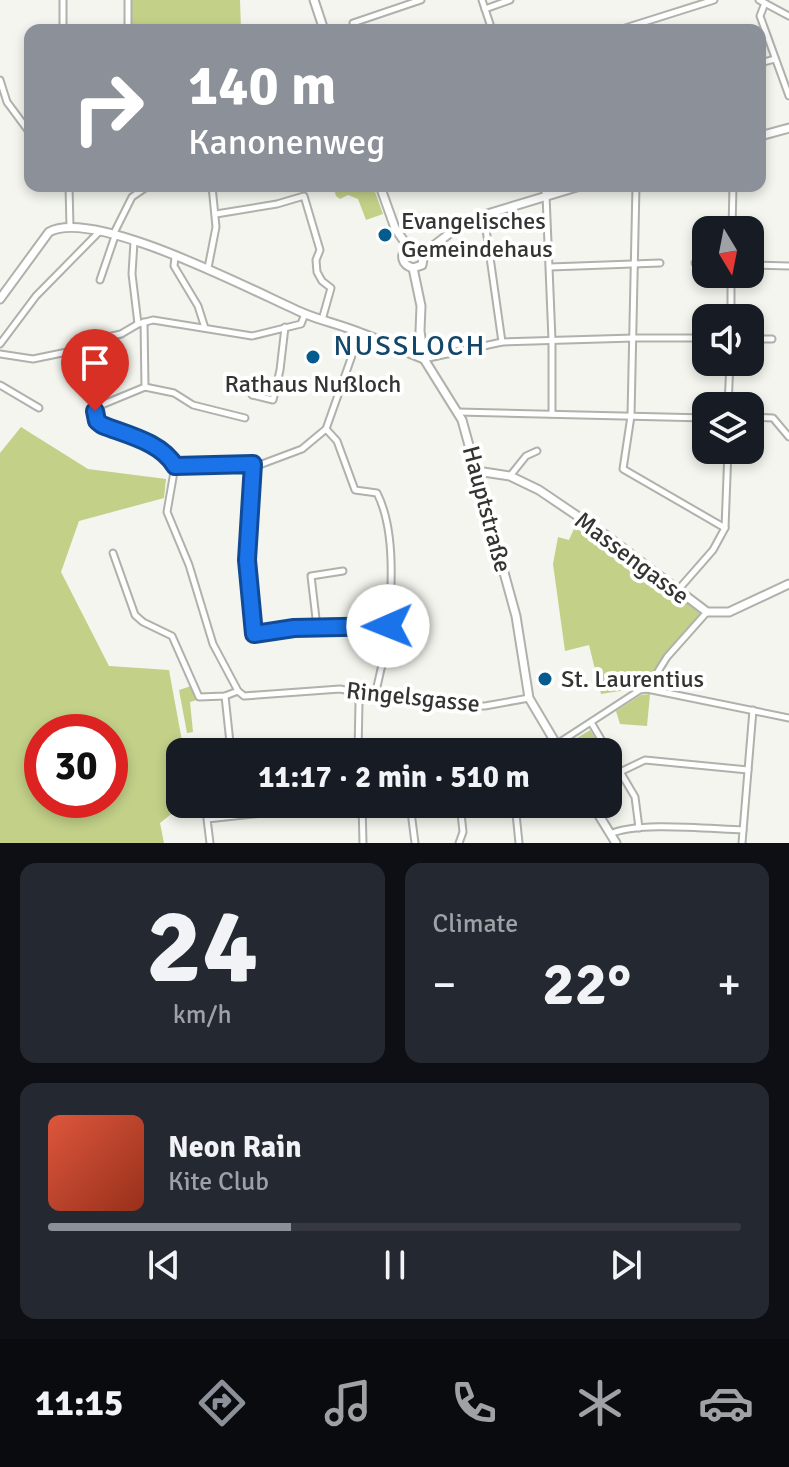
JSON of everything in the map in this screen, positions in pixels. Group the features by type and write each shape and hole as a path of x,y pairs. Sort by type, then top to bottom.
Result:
{"main road":[{"path":"314,0 322,24"},
{"path":"766,134 789,128"},
{"name":"Hauptstraße","path":"382,192 395,228 408,247 403,253 403,260 406,266 413,268 421,306 420,331 424,359 458,412 477,471 516,616 529,698 553,738"},
{"path":"413,268 422,265 424,253 454,230 540,192"},
{"path":"0,299 42,239 55,229 70,227 100,231 208,268 305,314 361,332 424,359"},
{"path":"408,247 417,246 424,253"},
{"name":"Massengasse","path":"477,471 510,476 539,490 604,534 707,612 729,612 789,584"},
{"path":"600,818 616,843"}],"street":[{"path":"63,0 63,24"},
{"path":"128,0 128,24"},
{"path":"388,0 392,10"},
{"path":"353,23 421,0"},
{"path":"482,0 490,24"},
{"path":"485,9 510,0"},
{"path":"638,24 714,0"},
{"path":"763,24 760,16 762,2 789,16"},
{"path":"766,33 789,96"},
{"path":"766,61 775,59"},
{"path":"0,80 7,102 24,125"},
{"path":"69,192 70,227"},
{"path":"100,280 132,192"},
{"path":"132,197 139,192"},
{"path":"208,268 214,245 216,214 213,192"},
{"path":"545,192 550,267 552,414"},
{"path":"636,192 631,416 623,469 725,528"},
{"path":"732,216 733,192"},
{"path":"216,214 277,204 303,193 320,250 316,260 317,272 331,288 322,320"},
{"path":"484,215 502,342"},
{"path":"0,344 36,296 100,231"},
{"path":"134,242 132,274 141,323 145,387"},
{"path":"175,257 174,266 198,306 205,328"},
{"path":"550,267 660,263"},
{"path":"764,265 789,266"},
{"path":"0,354 33,359 67,352 94,340 121,334 141,323 171,322 252,336 301,324 305,314"},
{"path":"252,395 273,400 285,327"},
{"path":"175,466 253,464 291,455 326,429 361,332"},
{"path":"424,359 502,342 692,338"},
{"path":"764,339 772,339"},
{"path":"0,385 39,408"},
{"path":"113,553 135,615 172,636 199,697 225,696 238,691 213,644 189,565 167,512 175,466 168,456 156,448 97,421 95,411 99,406 145,387 174,393 193,405 245,418"},
{"path":"458,412 692,418"},
{"path":"764,418 773,418 789,437"},
{"path":"326,429 337,441 355,490 377,493 379,497 392,573 388,626 376,691"},
{"path":"510,476 526,456 537,451"},
{"path":"253,464 247,560 254,634 317,627 388,626"},
{"path":"678,591 713,550 725,528 727,464"},
{"path":"317,627 311,576 343,571"},
{"path":"647,689 667,657 707,612"},
{"name":"Ringelsgasse","path":"238,691 248,697 340,689 365,690 459,706 485,706 529,698"},
{"path":"569,738 640,690 647,689 789,718"},
{"path":"355,692 359,699 358,738"},
{"path":"225,696 230,738"},
{"path":"742,843 753,710"},
{"path":"592,724 600,738"},
{"path":"622,771 645,760 748,770"},
{"path":"622,775 635,797 639,828"},
{"path":"210,843 207,819 216,818"},
{"path":"362,818 363,843"},
{"path":"412,818 415,843"},
{"path":"459,843 463,832 462,818"},
{"path":"516,818 519,843"},
{"path":"610,834 621,829 639,828 743,830"}],"green space":[{"path":"130,0 240,0 241,24 131,24"},
{"path":"335,192 375,192 383,214 366,220 358,199 348,195 340,199"},
{"path":"21,427 88,469 166,479 164,498 79,521 61,572 109,666 169,670 181,738 166,738 166,818 160,823 164,843 0,843 0,453"},
{"path":"577,522 632,557 702,615 645,687 601,694 589,645 565,651 553,564 558,537 569,540"},
{"path":"191,686 197,700 190,702 193,732 187,733 179,690"},
{"path":"650,694 647,726 620,724 616,711 641,695"},
{"path":"590,730 595,738 577,738"}],"place":[{"name":"Evangelisches Gemeindehaus","path":"385,235"},
{"name":"Rathaus Nußloch","path":"313,357"},
{"name":"St. Laurentius","path":"545,679"}],"district":[{"name":"NUSSLOCH","path":"410,346"}],"route":[{"path":"95,411 97,421 102,425 156,448 168,456 175,466 253,464 247,560 254,634 294,628 388,626"}]}
